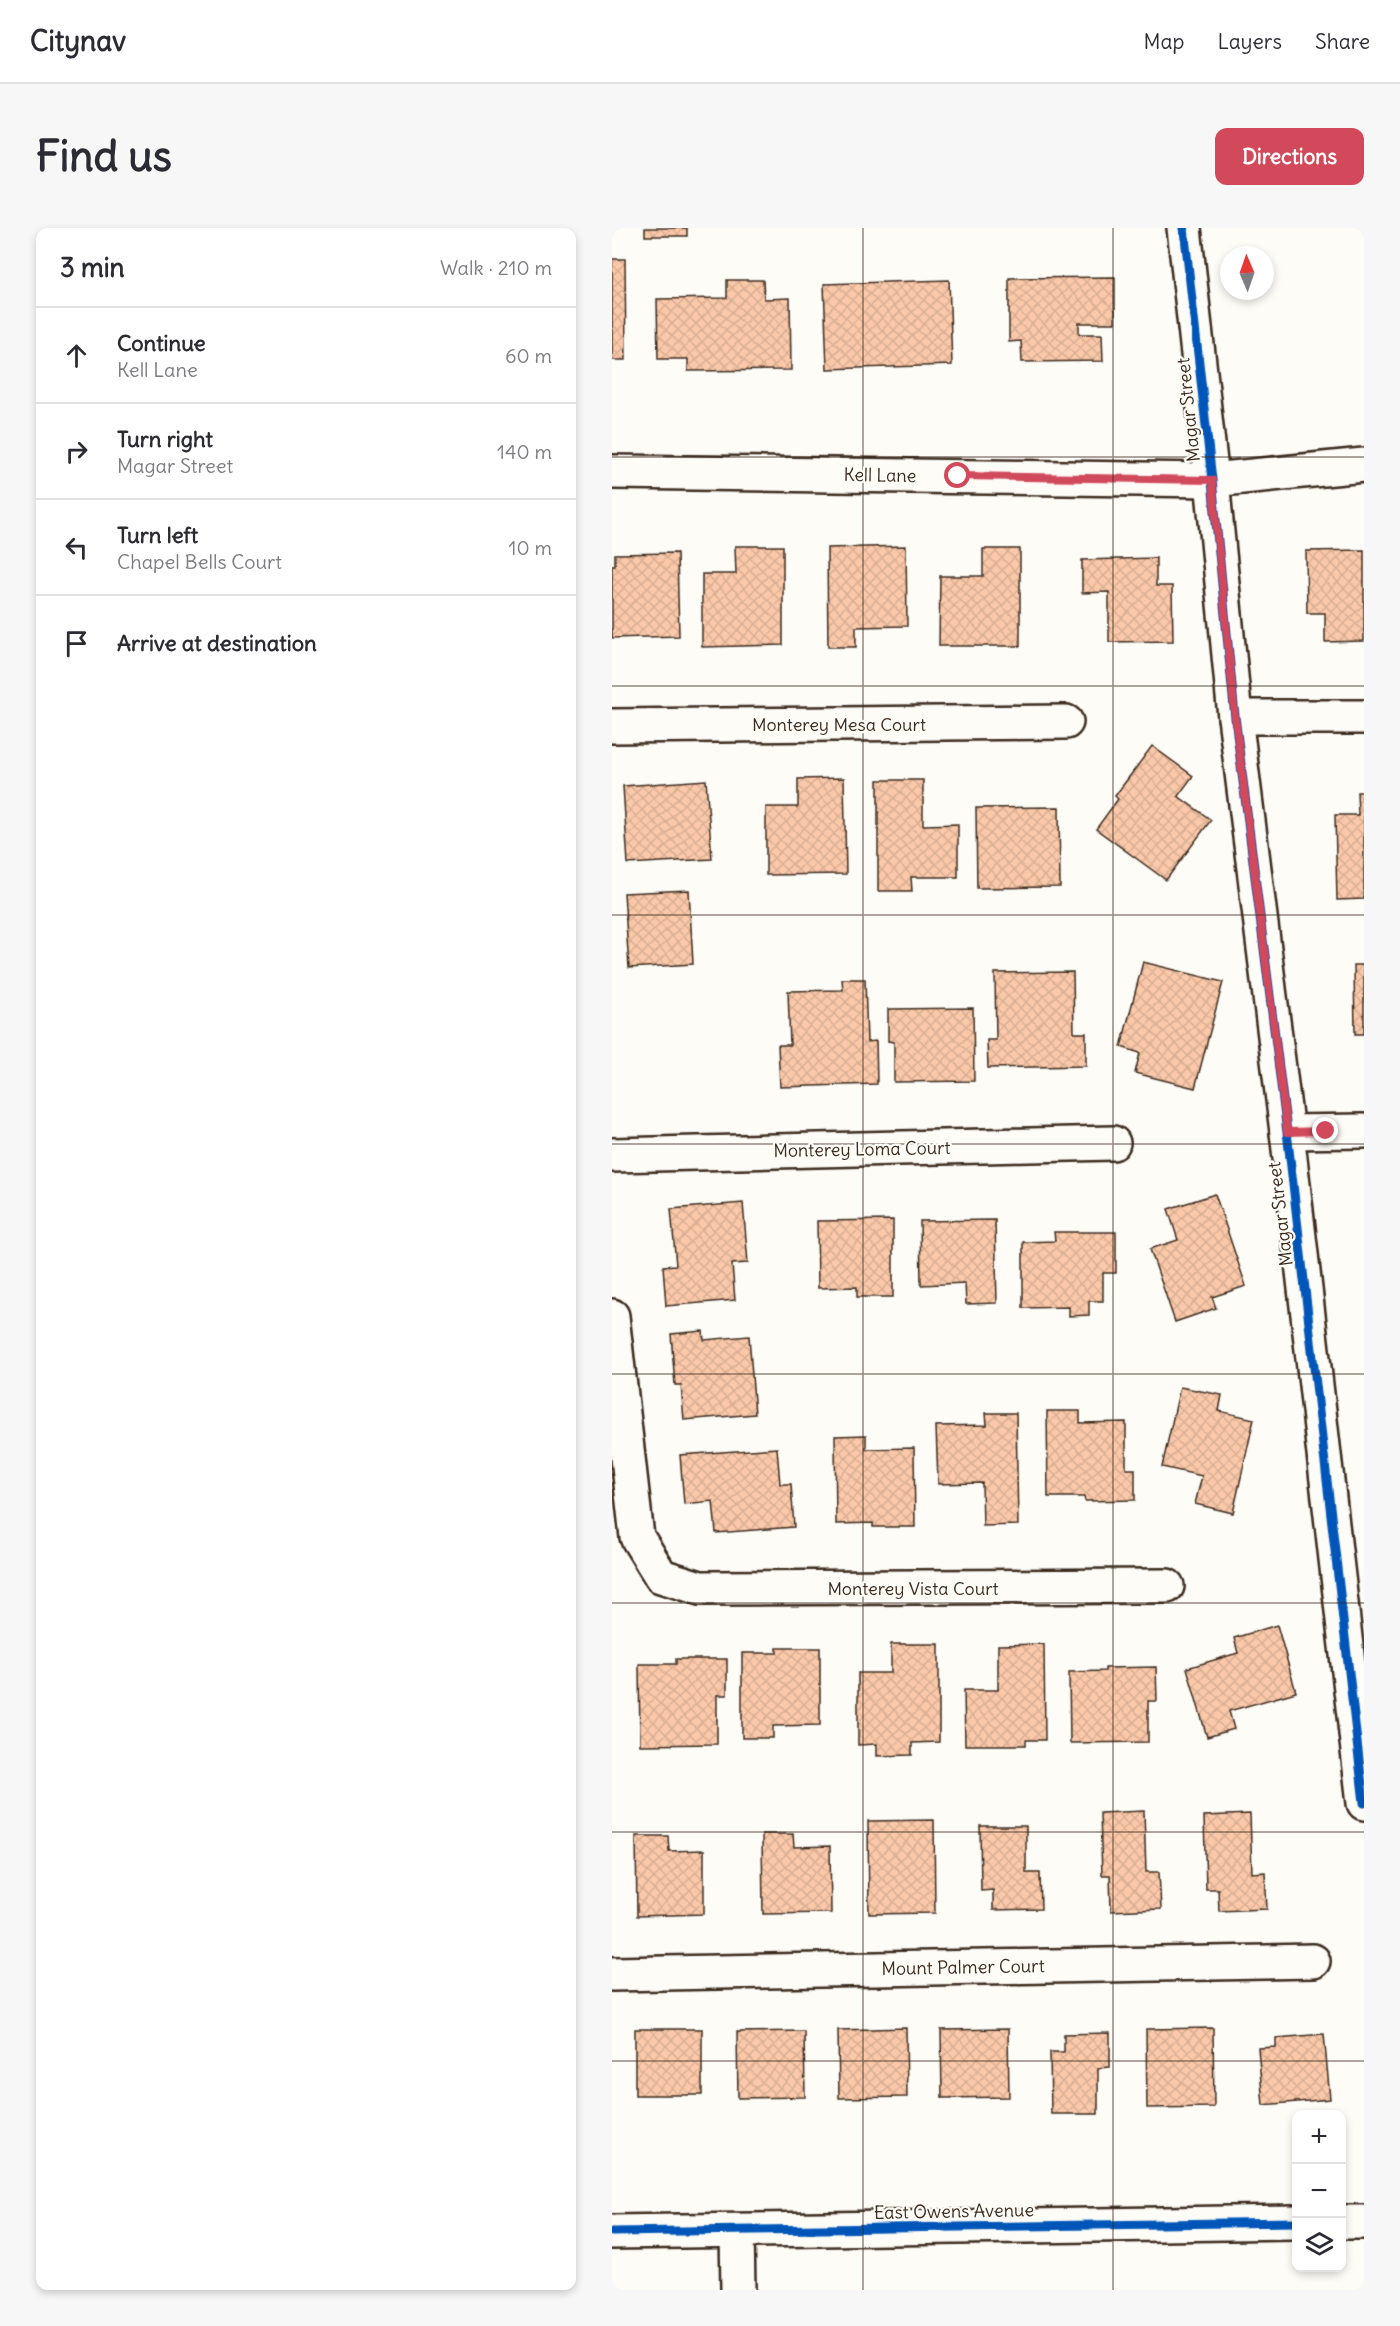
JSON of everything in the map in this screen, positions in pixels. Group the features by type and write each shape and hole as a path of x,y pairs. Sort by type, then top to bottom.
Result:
{"street":[{"name":"Magar Street","path":"1184,228 1235,717 1287,1132 1351,1570 1364,1803"},
{"name":"Kell Lane","path":"612,472 1212,480 1364,465"},
{"path":"1235,717 1364,717"},
{"name":"Monterey Mesa Court","path":"612,726 1066,722"},
{"path":"1287,1132 1364,1131"},
{"name":"Monterey Loma Court","path":"612,1155 1113,1143"},
{"name":"Monterey Vista Court","path":"613,1336 637,1537 662,1576 699,1588 1167,1586"},
{"name":"Mount Palmer Court","path":"612,1974 1313,1961"},
{"path":"1346,2222 1364,2222"},
{"name":"East Owens Avenue","path":"612,2232 1292,2223"},
{"path":"737,2231 738,2290"}],"building":[{"path":"645,228 687,228 687,236 645,236"},
{"path":"612,259 625,259 626,360 612,360"},
{"path":"1115,277 1115,323 1079,323 1079,334 1102,334 1103,361 1022,362 1021,341 1009,342 1009,278"},
{"path":"727,280 763,280 764,299 790,298 791,370 688,371 688,359 658,359 657,299 727,298"},
{"path":"949,280 952,365 827,369 824,284"},
{"path":"735,546 783,546 783,645 702,647 702,574 736,574"},
{"path":"906,546 907,626 856,627 856,647 828,647 827,548"},
{"path":"983,549 1020,549 1020,646 939,646 940,576 983,576"},
{"path":"1364,550 1364,641 1325,642 1325,613 1307,613 1306,551"},
{"path":"677,553 679,636 612,638 612,565 615,565 615,554"},
{"path":"1156,558 1156,586 1172,586 1173,641 1109,642 1109,592 1082,593 1082,560"},
{"path":"1152,746 1193,776 1178,796 1211,820 1166,880 1096,829 1118,799 1115,796"},
{"path":"844,778 846,874 766,875 766,807 798,807 798,779"},
{"path":"706,780 712,859 628,864 623,786"},
{"path":"878,780 923,780 923,825 958,824 958,877 911,877 912,891 878,891"},
{"path":"1357,792 1364,792 1364,899 1337,900 1335,815 1358,815"},
{"path":"1059,807 1060,887 977,888 976,808"},
{"path":"689,890 693,964 629,968 624,893"},
{"path":"1143,962 1223,982 1195,1088 1135,1073 1140,1053 1121,1047"},
{"path":"1354,965 1364,965 1364,1034 1355,1034"},
{"path":"1073,972 1074,1033 1086,1033 1086,1066 988,1068 987,1040 996,1040 995,973"},
{"path":"842,979 865,979 867,1042 876,1041 877,1084 780,1087 778,1045 790,1045 788,991 843,990"},
{"path":"973,1008 974,1081 894,1082 894,1042 888,1041 888,1009"},
{"path":"1215,1194 1246,1286 1212,1297 1216,1308 1175,1322 1150,1249 1178,1240 1168,1209"},
{"path":"743,1203 748,1263 732,1264 735,1300 666,1306 663,1266 676,1265 671,1209"},
{"path":"893,1220 893,1297 857,1297 857,1287 818,1288 817,1221"},
{"path":"995,1220 997,1303 966,1304 965,1283 921,1285 920,1221"},
{"path":"1054,1232 1116,1232 1116,1273 1103,1273 1103,1301 1089,1301 1089,1315 1069,1316 1069,1307 1023,1308 1023,1242 1055,1241"},
{"path":"703,1331 704,1340 749,1336 755,1414 684,1420 681,1385 675,1385 671,1334"},
{"path":"1180,1387 1222,1395 1219,1411 1254,1419 1233,1513 1195,1504 1202,1476 1162,1467"},
{"path":"1047,1411 1080,1411 1080,1423 1126,1422 1126,1469 1135,1469 1135,1500 1085,1501 1084,1497 1048,1497"},
{"path":"986,1413 1016,1413 1018,1525 983,1526 982,1483 938,1484 936,1426 987,1425"},
{"path":"866,1435 866,1449 914,1448 915,1527 873,1527 873,1523 836,1524 835,1436"},
{"path":"777,1448 780,1484 791,1484 794,1527 716,1533 713,1501 684,1504 680,1455"},
{"path":"1277,1625 1296,1692 1229,1711 1234,1729 1207,1737 1187,1668 1238,1653 1234,1638"},
{"path":"891,1644 939,1644 939,1742 912,1743 912,1755 877,1756 877,1744 858,1745 858,1673 891,1673"},
{"path":"1044,1644 1045,1740 1026,1740 1026,1745 965,1745 964,1690 998,1690 998,1645"},
{"path":"777,1648 820,1648 820,1725 773,1726 773,1738 742,1738 742,1653 777,1653"},
{"path":"676,1659 727,1659 727,1695 717,1695 717,1744 640,1745 639,1664 676,1664"},
{"path":"1156,1667 1157,1701 1148,1701 1148,1742 1070,1743 1069,1672 1105,1671 1105,1668"},
{"path":"1144,1811 1146,1872 1159,1872 1161,1909 1111,1911 1110,1875 1102,1875 1100,1813"},
{"path":"1250,1814 1252,1873 1265,1872 1267,1909 1219,1911 1218,1889 1206,1889 1204,1816"},
{"path":"934,1820 935,1913 869,1914 868,1821"},
{"path":"980,1826 1026,1826 1026,1873 1040,1873 1041,1909 993,1910 993,1890 981,1891"},
{"path":"762,1834 793,1834 794,1847 830,1846 831,1913 763,1914"},
{"path":"636,1836 668,1836 669,1851 704,1850 704,1914 637,1916"},
{"path":"906,2028 907,2097 839,2098 838,2030"},
{"path":"1213,2028 1214,2107 1147,2108 1146,2029"},
{"path":"635,2029 702,2029 702,2095 635,2095"},
{"path":"1008,2029 1009,2097 942,2098 941,2030"},
{"path":"804,2031 805,2097 738,2098 737,2032"},
{"path":"1110,2033 1110,2067 1098,2068 1098,2114 1051,2114 1050,2052 1064,2052 1064,2034"},
{"path":"1324,2034 1330,2099 1263,2105 1258,2048 1276,2047 1276,2038"}],"cycle path":[{"path":"1184,228 1235,717 1287,1132 1364,1803"},
{"path":"612,2232 1292,2222"}],"route":[{"path":"958,476 1212,480 1235,717 1287,1132 1326,1131"}]}
